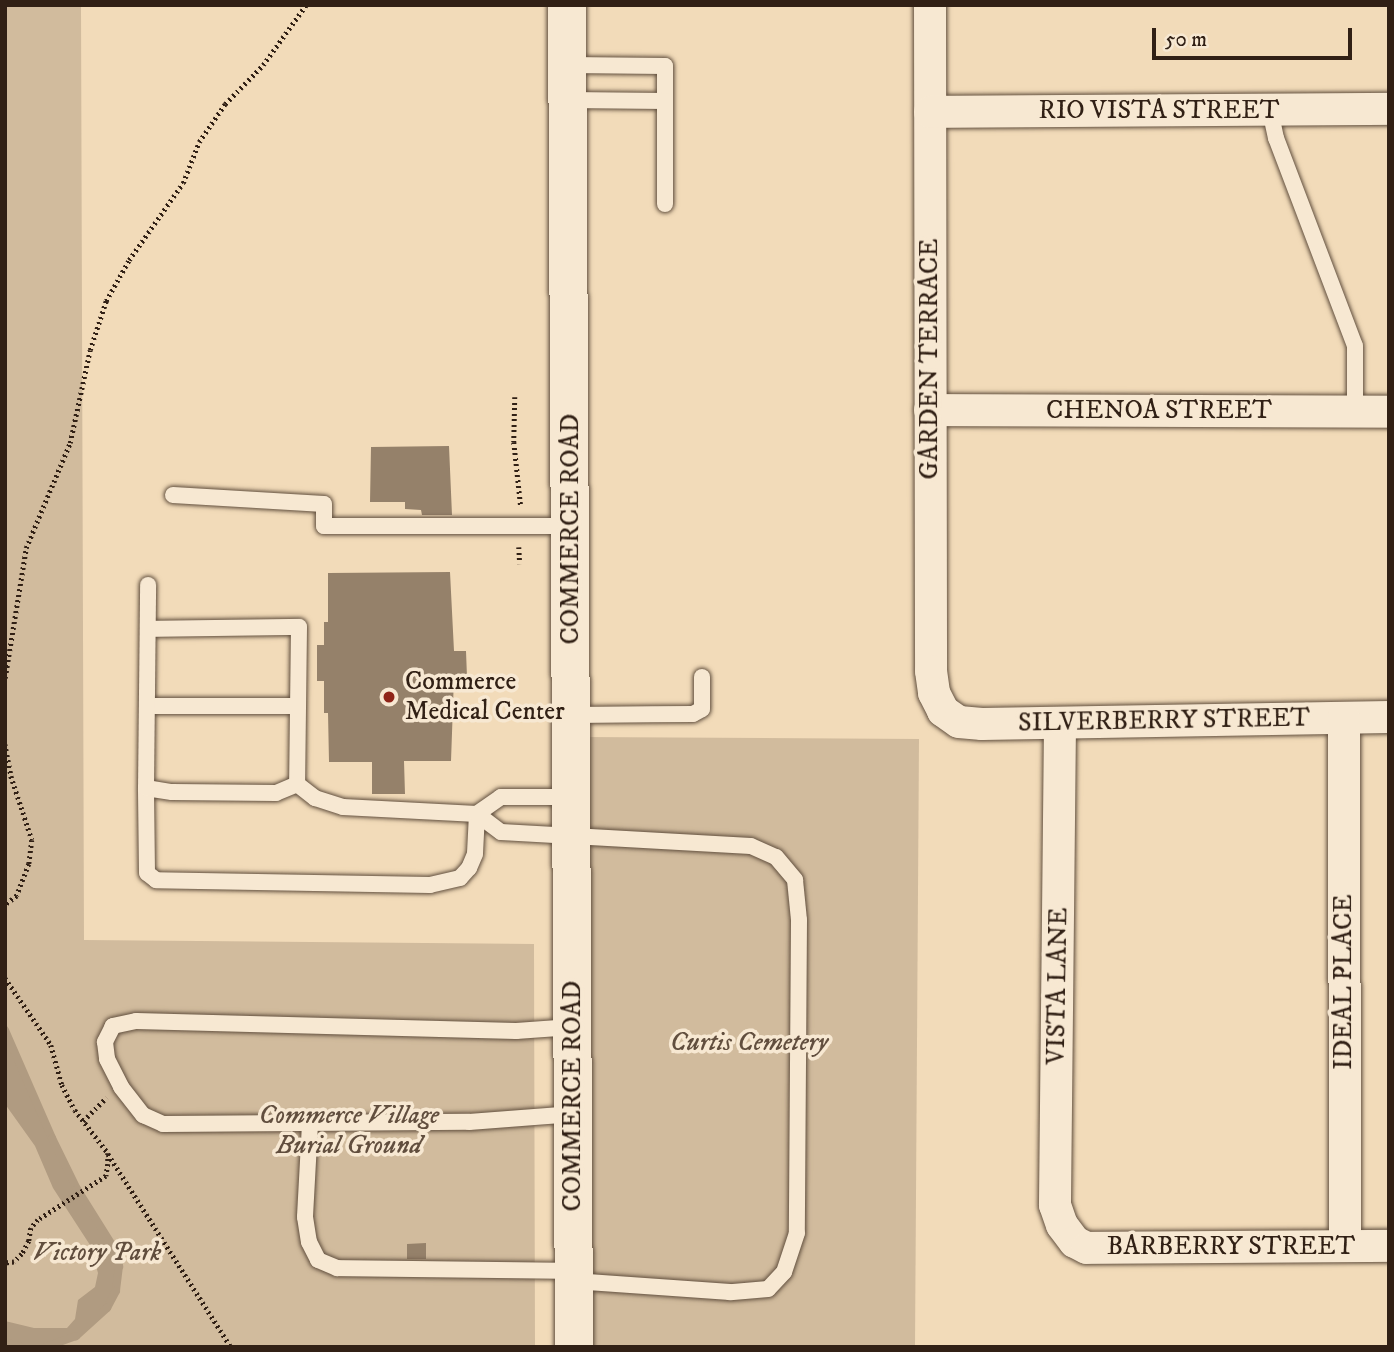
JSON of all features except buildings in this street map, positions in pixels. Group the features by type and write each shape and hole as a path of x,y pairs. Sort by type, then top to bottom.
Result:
{"main road":[{"name":"COMMERCE ROAD","path":"567,5 574,1347"}],"street":[{"name":"GARDEN TERRACE","path":"930,5 931,671 934,693 943,711"},
{"name":"RIO VISTA STREET","path":"930,111 1389,109"},
{"name":"CHENOA STREET","path":"930,410 1389,412"},
{"name":"SILVERBERRY STREET","path":"943,711 959,722 1060,724 1389,717"},
{"name":"IDEAL PLACE","path":"1344,718 1345,1246"},
{"name":"VISTA LANE","path":"1060,724 1055,1205 1062,1225 1074,1242"},
{"name":"BARBERRY STREET","path":"1074,1242 1087,1248 1102,1249 1389,1246"}],"lane":[{"path":"568,83 665,66 665,204"},
{"path":"568,83 665,101"},
{"path":"1270,110 1276,138 1355,346 1355,412"},
{"path":"173,495 324,504 324,526 571,526"},
{"path":"148,584 145,867 156,880 430,885 446,883 460,877 469,868 475,854 477,814"},
{"path":"148,629 299,627 297,784"},
{"path":"572,715 693,714 702,709 702,677"},
{"path":"147,706 298,706"},
{"path":"146,788 172,792 275,793 297,784"},
{"path":"297,784 315,798 343,807 477,814 502,832 751,846 776,857 796,880 799,919 797,1233 785,1272 768,1289 730,1292 573,1276 337,1268 318,1260 309,1242 305,1217 310,1124"},
{"path":"477,814 501,797 572,797"},
{"path":"573,1027 516,1031 136,1021 113,1026 105,1042 107,1059 121,1087 143,1115 163,1124 469,1122 574,1114"}],"path":[{"path":"5,678 26,548 70,443 90,350 106,301 128,260 183,183 199,142 225,104 263,65 306,5"},
{"path":"515,397 514,442 522,509 519,526 520,564"},
{"path":"5,744 11,776 32,840 29,864 17,897 5,905"},
{"path":"5,978 51,1045 62,1085 83,1121 108,1153 230,1347"},
{"path":"83,1121 121,1087"},
{"path":"5,1263 14,1262 22,1254 29,1241 31,1228 52,1209 106,1175 108,1153"}],"green space":[{"path":"5,5 81,5 84,940 534,944 535,1347 5,1347"},
{"name":"Curtis Cemetery","path":"582,737 919,739 915,1347 579,1347"}],"shaded area":[{"path":"5,1030 52,1138 77,1189 114,1248 119,1266 116,1291 107,1308 76,1336 45,1347 21,1347 5,1342 5,1321 34,1328 67,1328 75,1319 78,1300 95,1287 98,1273 90,1245 53,1188 35,1146 5,1104"}],"waterway":[{"path":"5,1030 52,1138 77,1189 114,1248 119,1266 116,1291 107,1308 76,1336 45,1347"},
{"path":"5,1342 21,1347"}],"place":[{"name":"Commerce Medical Center","path":"389,697"}],"park label":[{"name":"Commerce Village Burial Ground","path":"349,1131"},
{"name":"Victory Park","path":"97,1253"}]}
